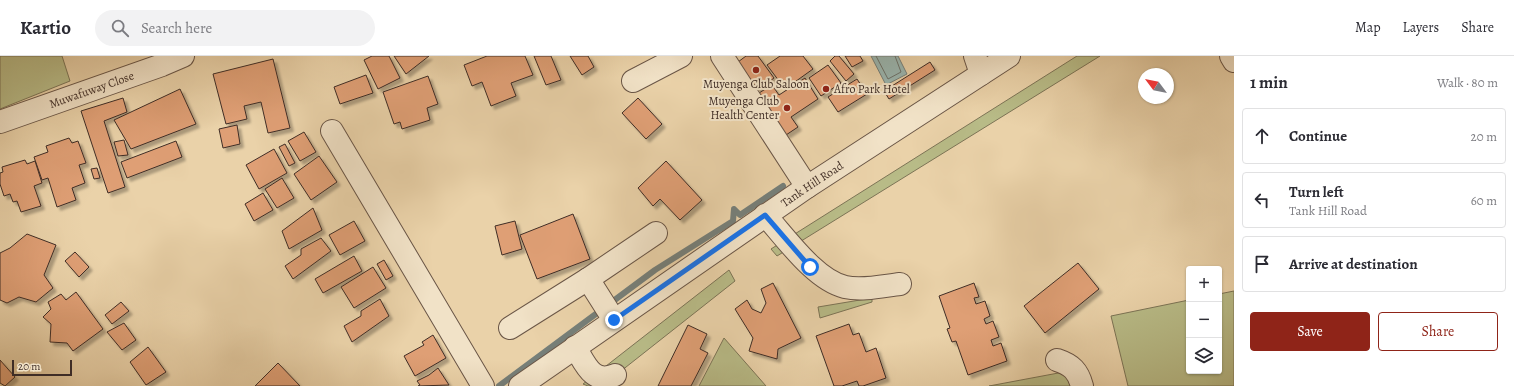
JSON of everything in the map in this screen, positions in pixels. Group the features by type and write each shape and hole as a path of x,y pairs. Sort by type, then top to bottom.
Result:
{"street":[{"name":"Muwafuway Close","path":"0,122 162,65 183,56"},
{"path":"633,81 681,56"},
{"path":"722,56 806,187"},
{"name":"Tank Hill Road","path":"520,386 978,65 1009,56"},
{"path":"1231,56 1234,61"},
{"path":"332,130 483,386"},
{"path":"765,215 818,275 831,282 845,288 900,284"},
{"path":"510,328 588,279 656,232"},
{"path":"588,279 614,320"},
{"path":"575,347 596,376 605,378 615,375"},
{"path":"1057,360 1074,368 1082,386"}],"green space":[{"path":"0,56 62,56 70,81 0,109"},
{"path":"1077,56 1100,56 777,256 771,249"},
{"path":"729,270 735,281 602,386 588,386 583,384"},
{"path":"1234,291 1234,386 1128,386 1111,316 1186,301 1186,374 1222,374 1222,293"},
{"path":"872,298 872,302 820,318 818,307"},
{"path":"724,338 766,386 699,386"},
{"path":"1069,371 1072,386 989,386"}],"water":[{"path":"871,56 898,56 907,74 886,85"}],"building":[{"path":"372,56 389,56 400,78 378,89 364,60"},
{"path":"394,56 429,56 406,74"},
{"path":"487,56 525,56 533,75 511,83 516,96 491,106 482,82 472,86 464,65"},
{"path":"534,56 551,56 561,80 546,85"},
{"path":"570,56 588,56 594,67 582,75"},
{"name":"Muyenga Club Saloon","path":"746,56 758,56 774,78 758,90 738,62"},
{"path":"780,56 803,56 813,69 785,89 767,65"},
{"path":"835,56 839,56 854,74 846,81 830,61"},
{"path":"845,56 860,56 863,61 852,67"},
{"path":"273,59 290,128 268,133 261,102 244,106 247,119 226,124 213,74"},
{"path":"930,62 935,70 889,99 884,91"},
{"path":"828,65 841,83 821,96 809,78"},
{"path":"366,75 373,93 340,104 334,87"},
{"path":"428,76 438,104 427,108 430,120 402,129 400,122 394,124 383,92"},
{"name":"Muyenga Club Health Center","path":"805,78 818,99 791,117 798,127 786,135 759,93 772,85 779,95"},
{"path":"857,79 867,94 838,112 828,97"},
{"path":"180,89 196,124 131,149 114,120"},
{"path":"123,98 127,112 104,121 125,187 108,193 81,111"},
{"path":"638,98 662,124 646,139 622,113"},
{"path":"237,125 240,144 223,148 219,129"},
{"path":"304,132 316,152 300,161 288,141"},
{"path":"69,138 72,143 78,141 86,163 79,165 85,183 72,188 76,200 57,207 48,178 42,180 34,157 48,152 46,146"},
{"path":"124,140 128,155 118,156 114,142"},
{"path":"176,141 182,157 127,178 121,162"},
{"path":"285,144 295,163 289,166 279,147"},
{"path":"274,149 287,173 259,189 246,165"},
{"path":"319,156 337,182 311,200 294,174"},
{"path":"25,160 27,164 35,161 42,183 34,186 41,206 21,212 17,201 13,202 10,194 4,196 0,184 0,173 3,172 2,167"},
{"path":"666,161 702,200 680,220 660,199 653,206 638,188"},
{"path":"97,168 100,178 94,179 91,169"},
{"path":"282,178 294,198 277,208 265,189"},
{"path":"263,193 273,210 254,221 245,204"},
{"path":"313,208 322,230 289,249 282,231"},
{"path":"573,214 590,259 537,279 520,235"},
{"path":"354,221 365,241 340,255 329,235"},
{"path":"515,221 522,249 502,255 495,226"},
{"path":"27,234 56,245 44,275 53,288 36,302 19,297 7,303 0,300 0,253 10,248"},
{"path":"321,238 331,251 293,279 285,266 301,255 301,249"},
{"path":"75,252 89,267 79,277 65,261"},
{"path":"354,256 362,271 323,293 315,279"},
{"path":"384,260 393,276 386,280 377,264"},
{"path":"1078,263 1099,289 1045,333 1024,306"},
{"path":"373,267 386,288 354,308 341,287"},
{"path":"773,283 801,338 778,349 777,359 749,351 753,338 735,309 747,300 752,309 761,313 766,303 761,289"},
{"path":"974,283 979,297 974,298 976,304 985,301 990,316 984,319 986,324 993,321 999,337 991,340 993,346 1001,343 1007,361 968,375 956,341 952,342 947,329 950,328 939,296"},
{"path":"76,292 103,329 73,351 67,343 50,342 51,324 43,317 51,309 48,302 61,294 66,300"},
{"path":"380,299 389,316 352,342 344,326 361,316 361,311"},
{"path":"121,302 129,311 112,324 105,315"},
{"path":"124,323 136,340 122,350 107,332"},
{"path":"849,324 853,335 859,333 866,352 876,348 886,378 863,386 859,386 857,381 842,386 834,386 816,336"},
{"path":"688,325 707,334 700,349 708,353 691,386 658,386"},
{"path":"433,335 446,358 415,376 404,356 424,345 422,342"},
{"path":"148,347 166,372 146,385 130,362"},
{"path":"0,360 15,377 5,386 0,383"},
{"path":"278,363 300,386 255,386"},
{"path":"438,368 449,385 418,386 420,385 417,381 429,375"}],"waterway":[{"path":"499,386 655,270 733,221 734,209 740,215 783,186"}],"place":[{"name":"Muyenga Club Saloon","path":"756,70"},
{"name":"Afro Park Hotel","path":"826,89"},
{"name":"Muyenga Club Health Center","path":"787,108"}],"route":[{"path":"614,320 765,215 810,267"}]}
